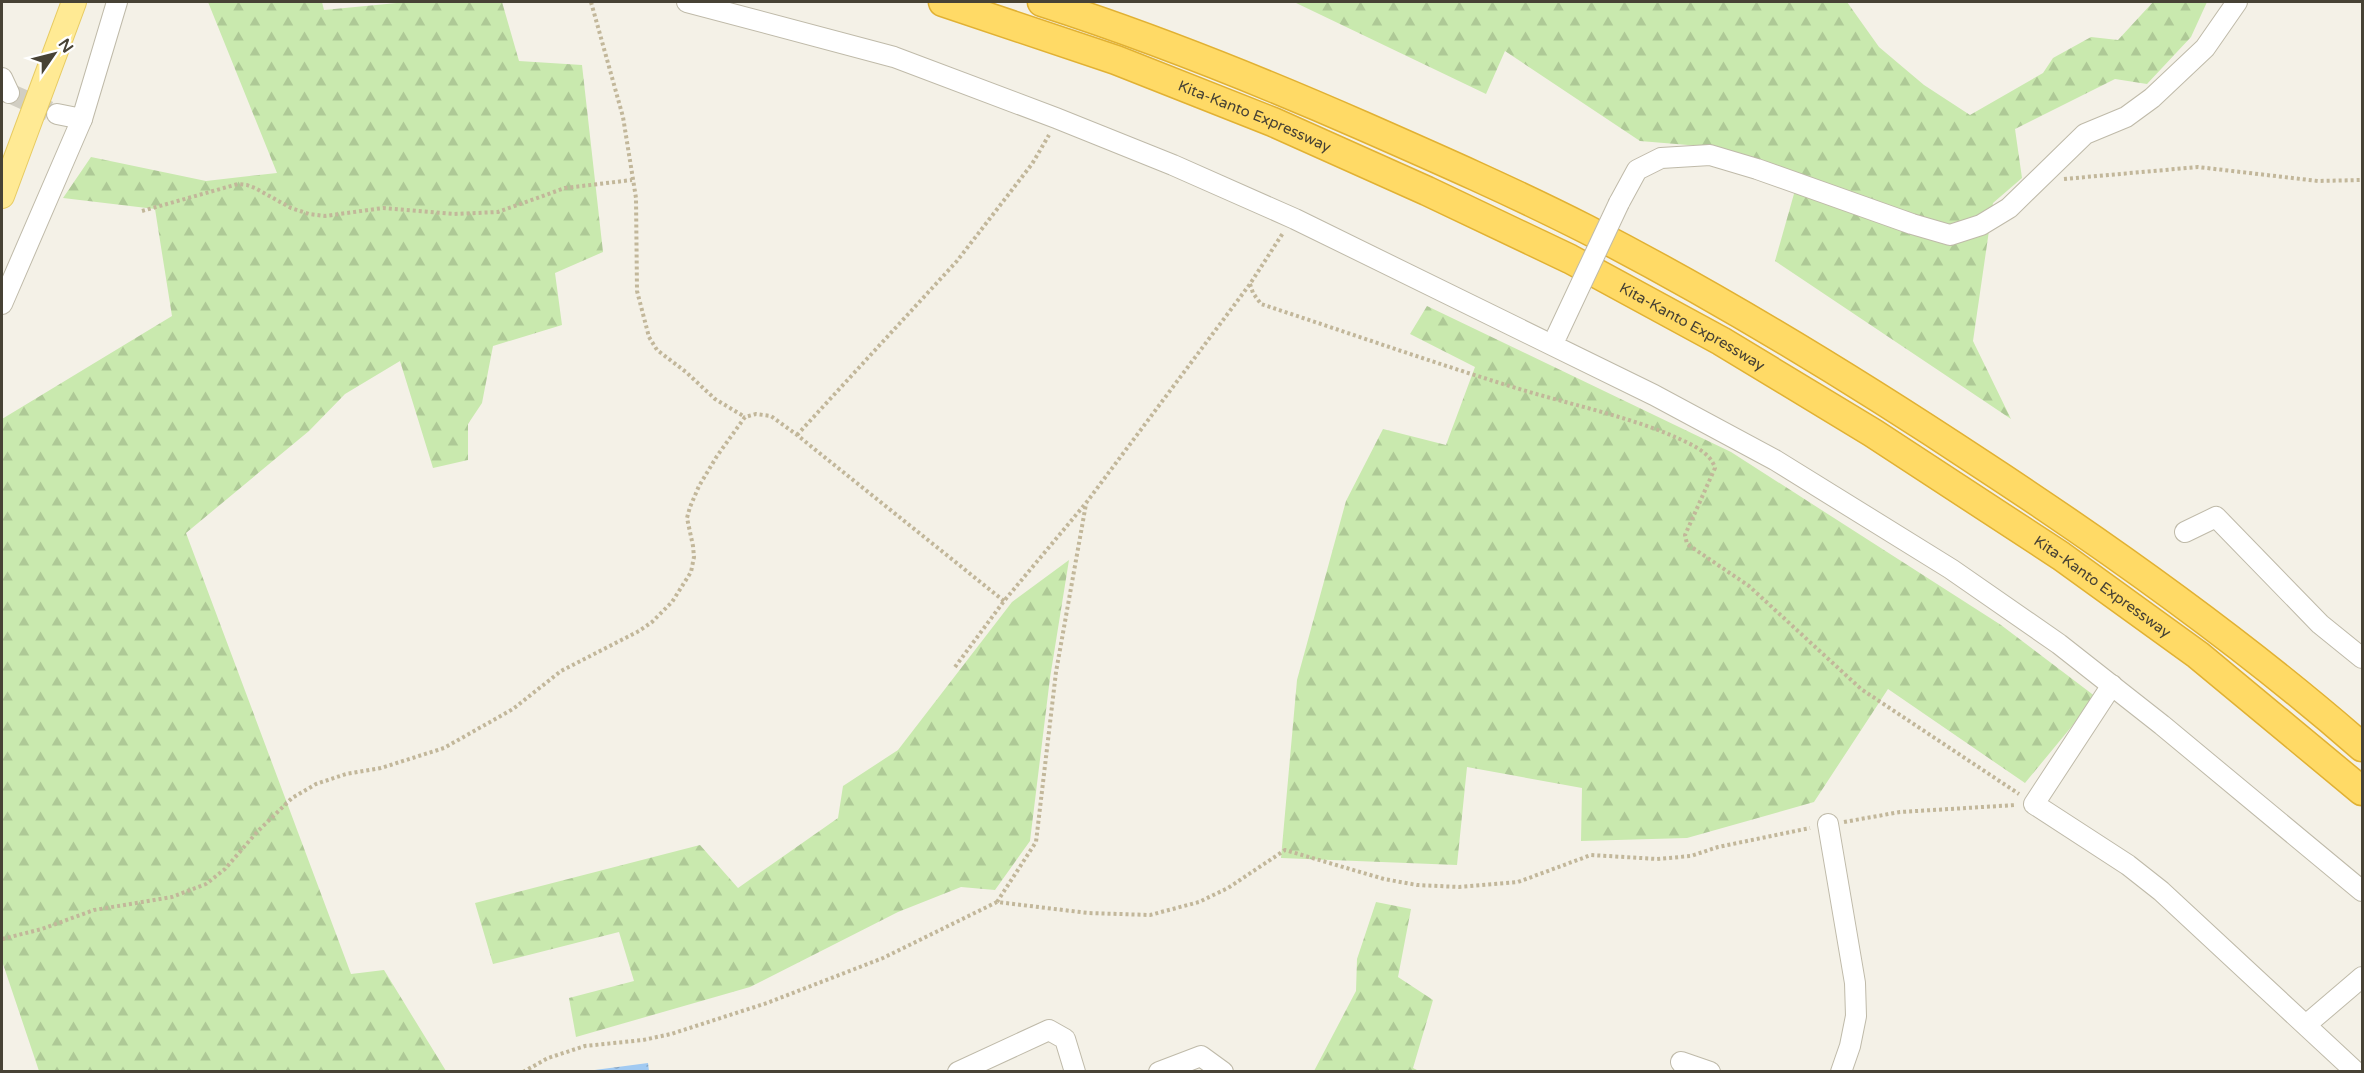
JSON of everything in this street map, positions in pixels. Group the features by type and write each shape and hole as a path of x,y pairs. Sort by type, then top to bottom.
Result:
{"highway":[{"name":"Kita-Kanto Expressway","path":"943,2 1116,60 1273,122 1427,191 1569,259 1721,341 1873,433 2061,556 2198,655 2362,790"},
{"path":"1042,2 1126,29 1262,83 1441,160 1586,230 1736,311 1890,404 2078,527 2216,627 2362,747"}],"main road":[{"path":"2,196 74,2"}],"street":[{"path":"2,304 82,119 117,2"},
{"path":"692,2 894,57 1056,118 1173,165 1295,219 1554,340 1775,460 1950,569 2059,644 2112,685 2362,891"},
{"path":"1554,340 1637,170 1661,158 1710,155 1950,235 1981,225 2009,208 2085,134 2126,117 2152,98 2205,48 2238,2"},
{"path":"57,114 82,119"},
{"path":"2185,532 2216,517 2320,624 2362,658"},
{"path":"2112,685 2034,804 2128,865 2161,891 2356,1071"},
{"path":"1828,825 1855,983 1856,1016 1850,1046 1841,1071"},
{"path":"2307,1024 2362,977"},
{"path":"958,1071 1049,1030 1065,1039 1075,1071"},
{"path":"1159,1071 1201,1056 1223,1071"},
{"path":"1681,1062 1710,1071"}],"path":[{"path":"591,2 623,117 636,198 637,291 649,337 657,350 686,372 715,399 745,417"},
{"path":"797,435 957,261 1032,164 1056,118"},
{"path":"2036,182 2198,167 2318,181 2362,180"},
{"path":"142,211 238,184 255,188 291,208 309,214 340,215 383,208 477,214 513,207 565,188 632,180"},
{"path":"955,667 1004,601 1086,503 1250,284 1275,243 1295,219"},
{"path":"1250,284 1261,304 1470,374 1607,413 1672,436 1704,452 1712,460 1714,468 1684,535 1687,544 1749,586 1861,689 2034,804"},
{"path":"2,939 42,929 94,910 172,897 206,884 225,869 274,814 308,788 346,774 381,768 444,748 513,709 561,671 652,622 672,602 691,572 694,557 687,518 690,507 711,466 745,417 756,414 771,416 1004,601"},
{"path":"523,1071 548,1058 585,1046 644,1040 671,1034 767,1003 883,958 997,902 1036,842 1056,672 1086,503"},
{"path":"997,902 1088,913 1150,915 1199,902 1218,893 1286,850 1348,870 1416,885 1493,885 1518,882 1591,855 1657,859 1691,856 1718,847 1899,812 2034,804"}],"green space":[{"path":"208,2 322,2 324,10 407,2 502,2 519,61 582,65 603,252 555,273 562,325 493,346 482,403 468,424 468,460 433,468 400,361 345,394 309,431 186,533 351,974 384,970 446,1071 39,1071 2,961 2,419 172,316 155,209 63,198 91,157 206,181 277,173"},
{"path":"1294,2 1847,2 1879,47 1924,85 1970,115 2043,73 2053,58 2091,37 2118,40 2153,2 2207,2 2191,37 2147,84 2115,79 2015,129 2022,178 1993,203 1973,341 2011,419 1775,261 1799,176 1712,147 1640,141 1505,51 1486,94"},
{"path":"1427,306 1731,452 2001,625 2096,697 2025,783 1888,689 1814,802 1687,838 1581,841 1582,788 1467,767 1457,865 1281,858 1297,680 1346,501 1383,429 1446,445 1475,367 1410,334"},
{"path":"1069,560 1050,678 1030,841 995,890 961,887 898,912 750,987 576,1037 569,998 634,981 619,932 493,964 475,903 700,845 738,888 838,818 843,786 898,750 1012,602"},
{"path":"1376,902 1411,909 1398,977 1433,1000 1413,1068 1419,1071 1314,1071 1356,991 1357,959"}],"water":[{"path":"648,1063 649,1071 587,1071"}],"tunnel":[{"path":"9,93 49,111"}]}
